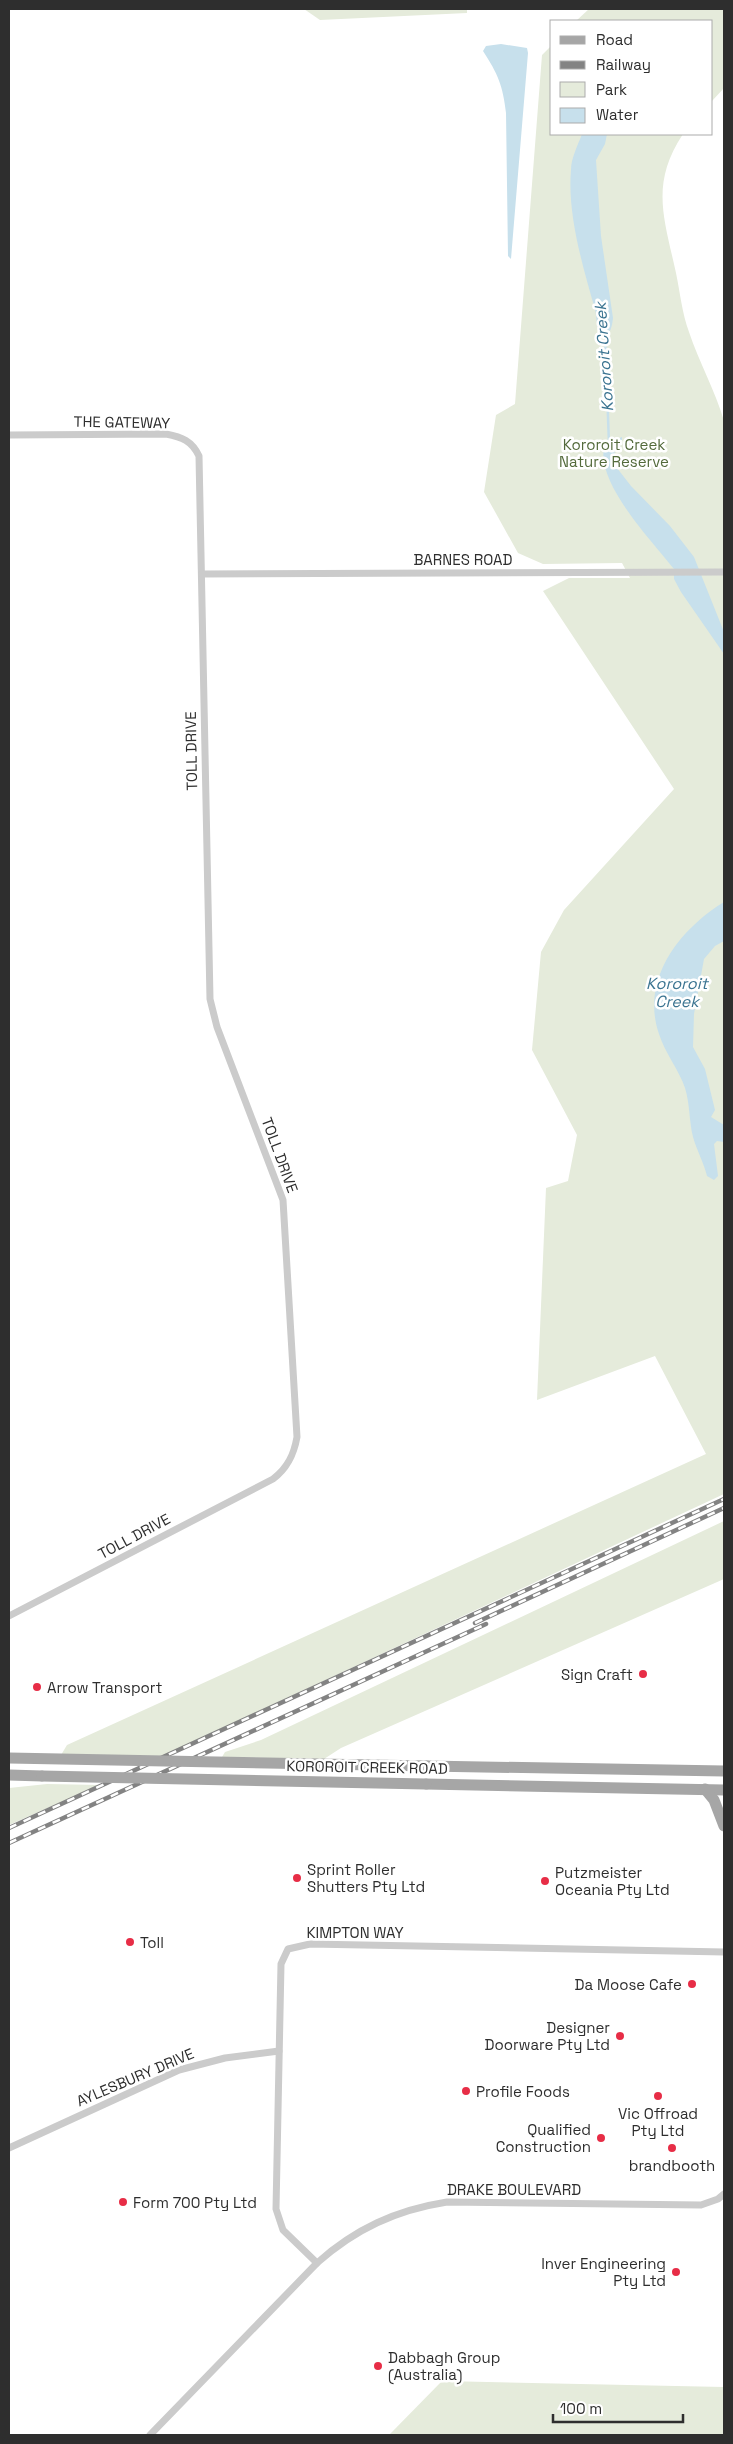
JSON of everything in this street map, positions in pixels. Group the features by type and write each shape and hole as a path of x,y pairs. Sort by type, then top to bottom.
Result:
{"main road":[{"name":"KOROROIT CREEK ROAD","path":"9,1758 724,1771"},
{"name":"KOROROIT CREEK ROAD","path":"9,1775 724,1790"},
{"path":"705,1789 714,1800 724,1826"}],"street":[{"name":"THE GATEWAY","path":"9,435 155,434 181,437 192,444 199,456 201,543"},
{"name":"TOLL DRIVE","path":"9,1616 273,1479 287,1466 295,1448 296,1423 282,1200 217,1027 210,999 201,543"},
{"name":"BARNES ROAD","path":"202,574 724,572"},
{"name":"KIMPTON WAY","path":"317,2263 283,2230 276,2209 282,1958 288,1949 301,1945 724,1952"},
{"name":"AYLESBURY DRIVE","path":"9,2148 179,2070 225,2058 279,2050"},
{"name":"DRAKE BOULEVARD","path":"150,2435 317,2263 358,2232 380,2220 424,2205 471,2201 701,2205 718,2199 724,2194"}],"green space":[{"path":"304,9 467,9 467,13 320,20"},
{"path":"589,9 724,9 724,88 713,100 713,20 577,20"},
{"name":"Kororoit Creek Nature Reserve","path":"550,47 550,135 682,135 666,169 663,185 664,218 687,325 724,421 724,1494 163,1756 61,1755 67,1745 706,1454 655,1356 537,1400 546,1188 568,1181 577,1135 532,1050 541,952 564,910 674,789 543,591 569,578 630,578 622,563 543,564 518,553 484,492 496,415 515,404 542,55"},
{"path":"724,1521 724,1579 341,1748 324,1759 222,1757 225,1752 261,1740"},
{"path":"47,1784 100,1785 9,1825 9,1788"},
{"path":"442,2381 724,2387 724,2435 389,2435"}],"water":[{"path":"501,44 527,48 528,53 511,259 508,256 505,104 499,80 483,51 486,46"},
{"name":"Kororoit Creek","path":"582,135 607,135 605,144 596,160 601,236 613,318 612,327 606,336 603,337 598,328 595,309 581,258 571,204 570,187 573,156"},
{"name":"Kororoit Creek","path":"622,437 622,441 615,447 614,461 617,468 631,486 670,526 694,557 724,632 724,654 681,592 674,579 674,569 639,526 614,489 606,471 603,455 607,440 613,441"},
{"name":"Kororoit Creek","path":"724,902 724,941 715,946 704,959 694,1014 693,1047 705,1069 715,1110 711,1117 724,1125 724,1142 717,1141 714,1144 718,1176 714,1180 707,1176 695,1142 685,1088 659,1034 655,1014 655,994 660,975 679,941 708,913"}],"waterway":[{"name":"Kororoit Creek","path":"605,334 609,444"}],"railway":[{"path":"9,1828 724,1499"},
{"path":"475,1623 724,1508"},
{"path":"9,1843 486,1624"}],"place":[{"name":"Sign Craft","path":"643,1674"},
{"name":"Arrow Transport","path":"37,1687"},
{"name":"Sprint Roller Shutters Pty Ltd","path":"297,1878"},
{"name":"Putzmeister Oceania Pty Ltd","path":"545,1881"},
{"name":"Toll","path":"130,1942"},
{"name":"Da Moose Cafe","path":"692,1984"},
{"name":"Designer Doorware Pty Ltd","path":"620,2036"},
{"name":"Profile Foods","path":"466,2091"},
{"name":"Vic Offroad Pty Ltd","path":"658,2096"},
{"name":"Qualified Construction","path":"601,2138"},
{"name":"brandbooth","path":"672,2148"},
{"name":"Form 700 Pty Ltd","path":"123,2202"},
{"name":"Inver Engineering Pty Ltd","path":"676,2272"},
{"name":"Dabbagh Group (Australia)","path":"378,2366"}]}
